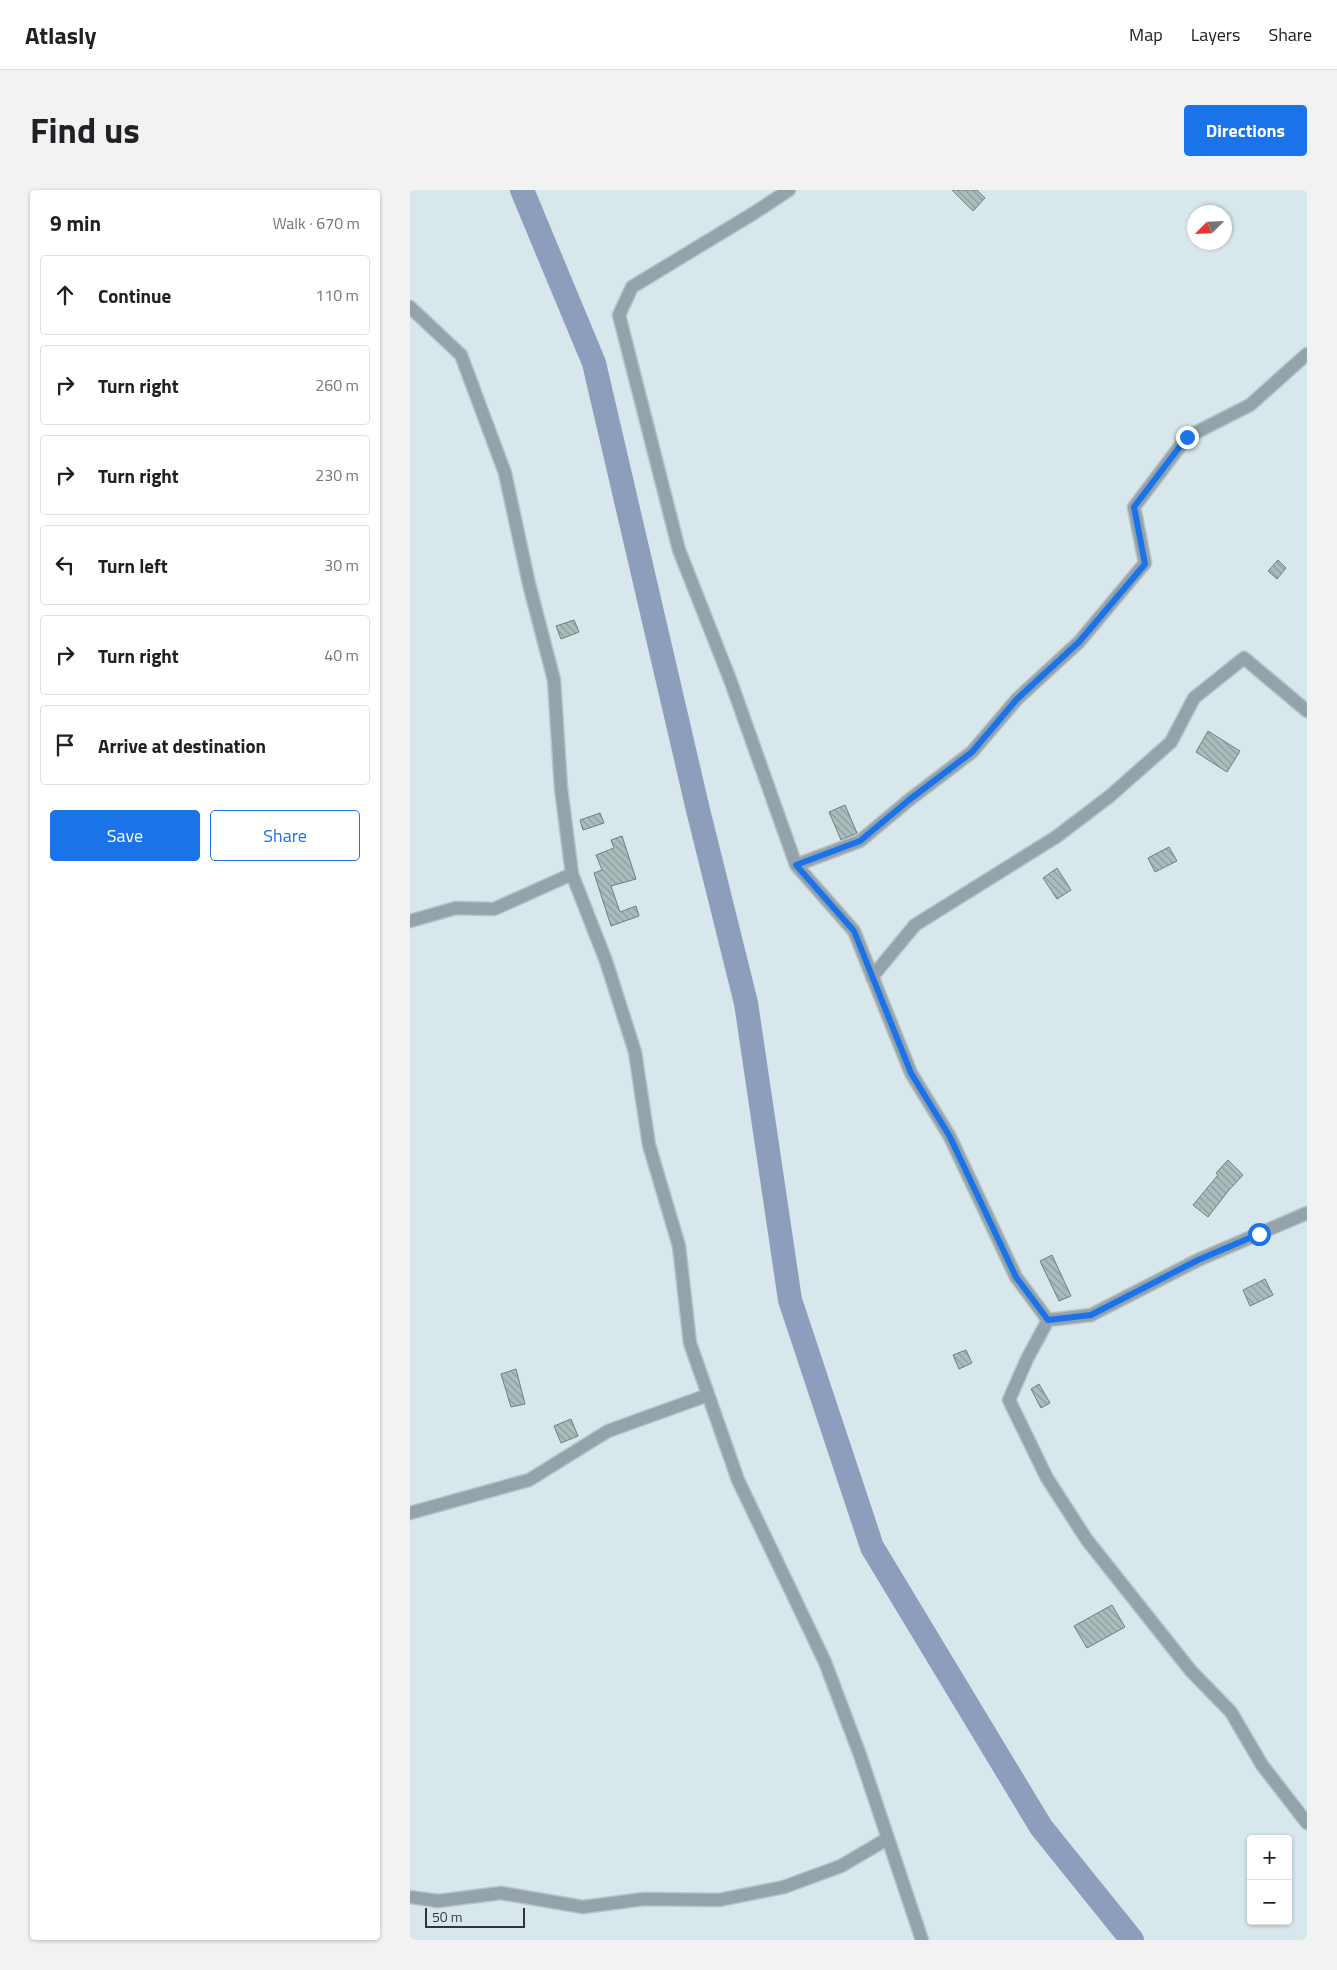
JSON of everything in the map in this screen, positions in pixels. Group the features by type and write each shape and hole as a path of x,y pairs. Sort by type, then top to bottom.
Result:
{"street":[{"path":"789,190 747,218 632,287 620,315 679,550 731,682 796,865 854,931 911,1073 950,1137 1016,1277 1048,1320"},
{"path":"410,307 461,355 505,473 529,584 554,680 561,788 572,874 606,960 635,1052 649,1145 679,1246 690,1343 738,1480 825,1662 860,1755 922,1940"},
{"path":"796,865 860,841 909,800 972,752 1017,699 1079,642 1145,564 1134,507 1187,437 1250,405 1307,354"},
{"path":"872,977 915,925 1056,837 1110,796 1171,742 1194,698 1244,658 1307,711"},
{"path":"410,921 456,908 494,909 572,874"},
{"path":"1048,1320 1091,1315 1198,1260 1307,1213"},
{"path":"1048,1320 1027,1359 1009,1400 1047,1478 1087,1540 1191,1671 1231,1712 1262,1765 1307,1823"},
{"path":"410,1513 529,1480 608,1431 708,1395"},
{"path":"410,1897 438,1901 501,1894 583,1907 644,1899 719,1900 784,1887 841,1866 887,1839"}],"building":[{"path":"952,190 977,190 985,198 973,211"},
{"path":"1278,560 1286,568 1277,579 1268,571"},
{"path":"574,620 579,632 561,639 556,626"},
{"path":"1208,731 1240,751 1227,772 1196,752"},
{"path":"845,805 857,833 841,840 829,812"},
{"path":"600,813 604,823 583,830 580,820"},
{"path":"622,836 636,879 611,886 620,912 636,906 639,916 611,926 594,873 602,870 596,855 614,848 611,840"},
{"path":"1169,847 1177,861 1155,872 1148,858"},
{"path":"1057,868 1071,890 1057,899 1043,878"},
{"path":"1228,1160 1243,1175 1208,1217 1193,1205"},
{"path":"1052,1255 1071,1296 1059,1301 1040,1261"},
{"path":"1265,1279 1273,1295 1250,1306 1243,1290"},
{"path":"966,1350 972,1363 959,1369 953,1355"},
{"path":"516,1369 525,1404 511,1407 501,1374"},
{"path":"1039,1384 1050,1403 1041,1408 1031,1389"},
{"path":"571,1419 578,1436 561,1443 554,1426"},
{"path":"1112,1605 1125,1627 1087,1648 1074,1626"}],"waterway":[{"path":"522,190 594,363 698,810 746,1003 790,1300 872,1547 1041,1827 1132,1940"}],"route":[{"path":"1187,437 1134,507 1145,564 1079,642 1017,699 972,752 909,800 860,841 796,865 854,931 911,1073 950,1137 1016,1277 1048,1320 1091,1315 1198,1260 1259,1234"}]}
